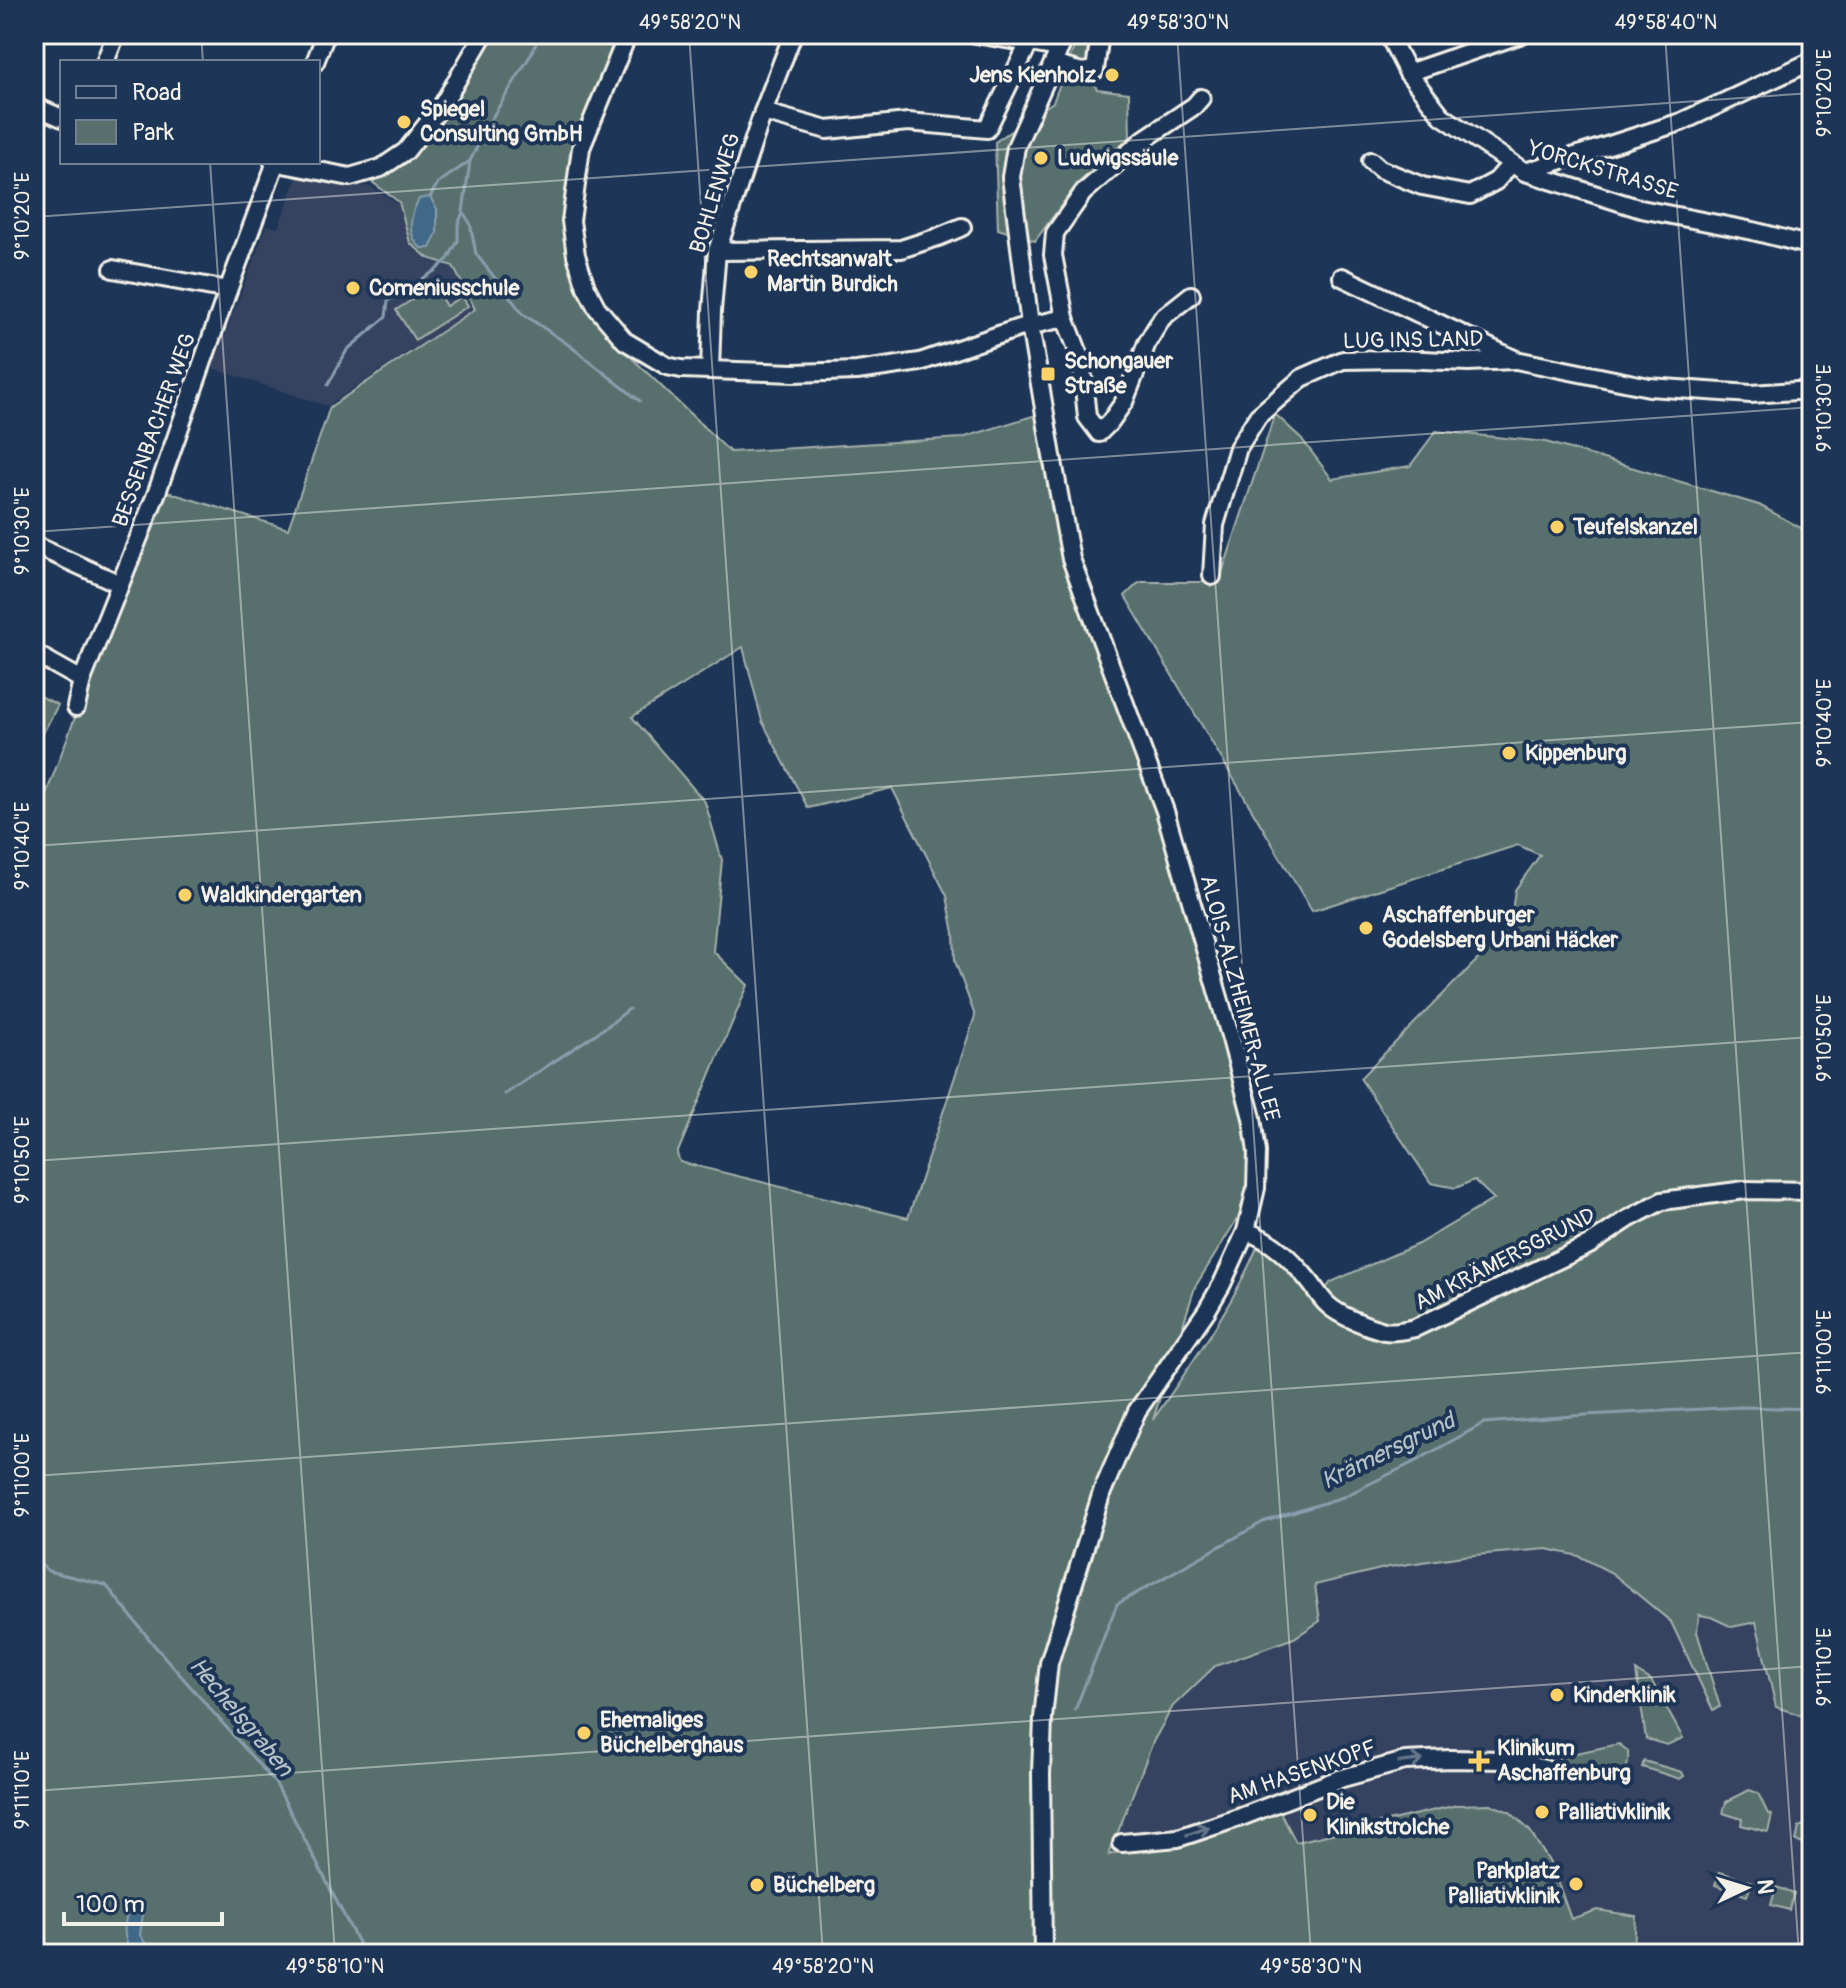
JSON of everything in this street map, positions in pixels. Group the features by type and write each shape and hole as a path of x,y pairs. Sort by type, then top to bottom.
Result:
{"street":[{"path":"106,60 116,34"},
{"path":"316,60 326,34"},
{"path":"285,164 350,177 381,168 406,151 443,104 484,34"},
{"path":"628,34 581,148 571,221 576,255 586,287 597,308 625,341 667,366 794,373 857,371 920,362 1030,325 1065,318"},
{"name":"BOHLENWEG","path":"710,370 717,251 763,112 793,34"},
{"path":"976,34 1029,43 1063,41"},
{"path":"1052,66 1082,72 1095,70 1100,34"},
{"name":"YORCKSTRASSE","path":"1388,34 1408,73 1442,116 1518,168 1641,209 1753,231 1804,244 1812,249"},
{"path":"1408,73 1522,34"},
{"name":"ALOIS-ALZHEIMER-ALLEE","path":"1043,1954 1041,1774 1049,1663 1102,1492 1137,1411 1207,1310 1246,1231 1256,1188 1257,1152 1252,1118 1165,811 1071,559 1030,325 1011,177 1016,147 1063,41"},
{"path":"763,112 827,130 908,122 987,129 1029,43"},
{"path":"1371,161 1380,169 1422,186 1470,195 1518,168 1681,122 1812,61"},
{"path":"1191,295 1162,318 1147,343 1124,402 1099,433 1087,417 1081,359 1065,318 1053,255 1055,233 1083,193 1143,140 1201,98"},
{"path":"34,106 60,117"},
{"name":"BESSENBACHER WEG","path":"76,707 82,680 157,492 274,164"},
{"path":"717,251 901,249 962,227"},
{"path":"113,269 228,290"},
{"path":"1342,277 1516,360 1649,387 1751,394 1812,390"},
{"name":"LUG INS LAND","path":"1212,576 1215,525 1238,448 1258,416 1302,378 1343,360 1516,360"},
{"path":"34,545 120,584"},
{"path":"34,653 82,680"},
{"name":"AM KRÄMERSGRUND","path":"1246,1231 1281,1249 1335,1312 1384,1331 1399,1332 1415,1328 1549,1266 1662,1201 1745,1190 1812,1191"},
{"name":"AM HASENKOPF","path":"1122,1843 1178,1838 1339,1779 1405,1761 1505,1760 1545,1769"}],"shaded area":[{"name":"Comeniusschule","path":"298,175 372,187 399,204 410,245 428,260 452,267 475,308 327,406 212,368 267,225 278,228"},
{"path":"430,197 437,209 437,233 430,248 421,248 411,231 413,212 419,199"},
{"name":"Klinikum Aschaffenburg","path":"1547,1549 1579,1556 1612,1573 1671,1622 1713,1709 1720,1706 1697,1632 1699,1615 1732,1627 1756,1622 1776,1707 1812,1719 1812,1954 1657,1954 1659,1946 1648,1942 1645,1954 1634,1954 1636,1916 1597,1910 1571,1920 1552,1866 1457,1805 1296,1842 1108,1856 1153,1742 1173,1706 1215,1666 1294,1638 1314,1585 1389,1567 1463,1556"},
{"path":"142,1908 140,1935 148,1947 146,1952 136,1954 131,1952 126,1942 125,1922 128,1911"}],"green space":[{"path":"491,34 621,34 564,221 573,275 612,339 730,452 962,438 1039,414 1064,561 1156,813 1244,1114 1249,1147 1249,1181 1244,1208 1195,1287 1153,1420 1224,1313 1259,1243 1275,1254 1334,1320 1324,1291 1331,1282 1418,1244 1494,1199 1474,1180 1456,1188 1431,1183 1360,1078 1510,927 1515,890 1540,855 1518,845 1312,911 1125,596 1142,582 1219,582 1275,414 1301,438 1332,479 1410,466 1436,431 1546,442 1759,505 1812,534 1812,1719 1776,1707 1756,1622 1732,1627 1699,1615 1697,1632 1720,1707 1713,1710 1671,1622 1612,1573 1579,1556 1547,1549 1463,1556 1389,1567 1315,1585 1320,1621 1294,1638 1215,1666 1173,1706 1153,1742 1109,1855 1276,1804 1296,1842 1457,1805 1490,1804 1510,1812 1530,1831 1552,1866 1571,1919 1597,1910 1636,1916 1634,1946 1597,1944 1596,1954 34,1954 34,826 161,490 288,529 330,407 475,309 453,266 428,258 410,243 399,202 372,182 422,147 446,114","holes":["743,647 762,721 808,808 892,788 947,896 954,933 955,961 975,1016 908,1218 680,1162 677,1154 748,985 713,951 722,860 705,802 632,717"]},
{"path":"1079,34 1095,34 1089,75 1097,89 1129,93 1130,137 1077,184 1035,241 998,229 995,142 1053,102"},
{"path":"434,286 446,306 462,296 468,306 415,340 396,310"},
{"path":"34,693 58,705 34,750"},
{"path":"1636,1671 1651,1680 1683,1738 1667,1745 1646,1739"},
{"path":"1619,1744 1628,1751 1627,1765 1622,1774 1613,1779 1590,1777 1555,1766 1562,1753"},
{"path":"1644,1761 1682,1772 1684,1776 1680,1779 1642,1767"},
{"path":"1749,1790 1758,1793 1768,1814 1772,1815 1768,1832 1741,1825 1742,1819 1723,1813 1726,1802"},
{"path":"1812,1821 1812,1856 1807,1846 1796,1841 1799,1827"},
{"path":"1720,1872 1752,1882 1747,1896 1715,1885"},
{"path":"1776,1887 1794,1893 1789,1910 1771,1905"}],"waterway":[{"path":"328,385 347,350 386,317 388,301 448,259 458,241 470,161 540,34"},
{"path":"430,197 438,183 470,161"},
{"path":"463,212 470,223 476,254 523,314 569,345 640,401"},
{"path":"505,1094 629,1009"},
{"name":"Krämersgrund","path":"1075,1710 1117,1604 1263,1522 1343,1497 1484,1423 1741,1407 1812,1409"},
{"name":"Hechelsgraben","path":"34,1558 48,1571 106,1585 154,1645 276,1784 364,1954"}],"place":[{"name":"Jens Kienholz","path":"1112,75"},
{"name":"Spiegel Consulting GmbH","path":"404,122"},
{"name":"Ludwigssäule","path":"1041,158"},
{"name":"Rechtsanwalt Martin Burdich","path":"751,272"},
{"name":"Comeniusschule","path":"353,288"},
{"name":"Schongauer Straße","path":"1048,374"},
{"name":"Teufelskanzel","path":"1557,527"},
{"name":"Kippenburg","path":"1509,753"},
{"name":"Waldkindergarten","path":"185,895"},
{"name":"Aschaffenburger Godelsberg Urbani Häcker","path":"1366,928"},
{"name":"Kinderklinik","path":"1557,1695"},
{"name":"Ehemaliges Büchelberghaus","path":"584,1733"},
{"name":"Klinikum Aschaffenburg","path":"1479,1761"},
{"name":"Palliativklinik","path":"1542,1812"},
{"name":"Die Klinikstrolche","path":"1310,1815"},
{"name":"Parkplatz Palliativklinik","path":"1576,1884"},
{"name":"Büchelberg","path":"757,1885"}]}
